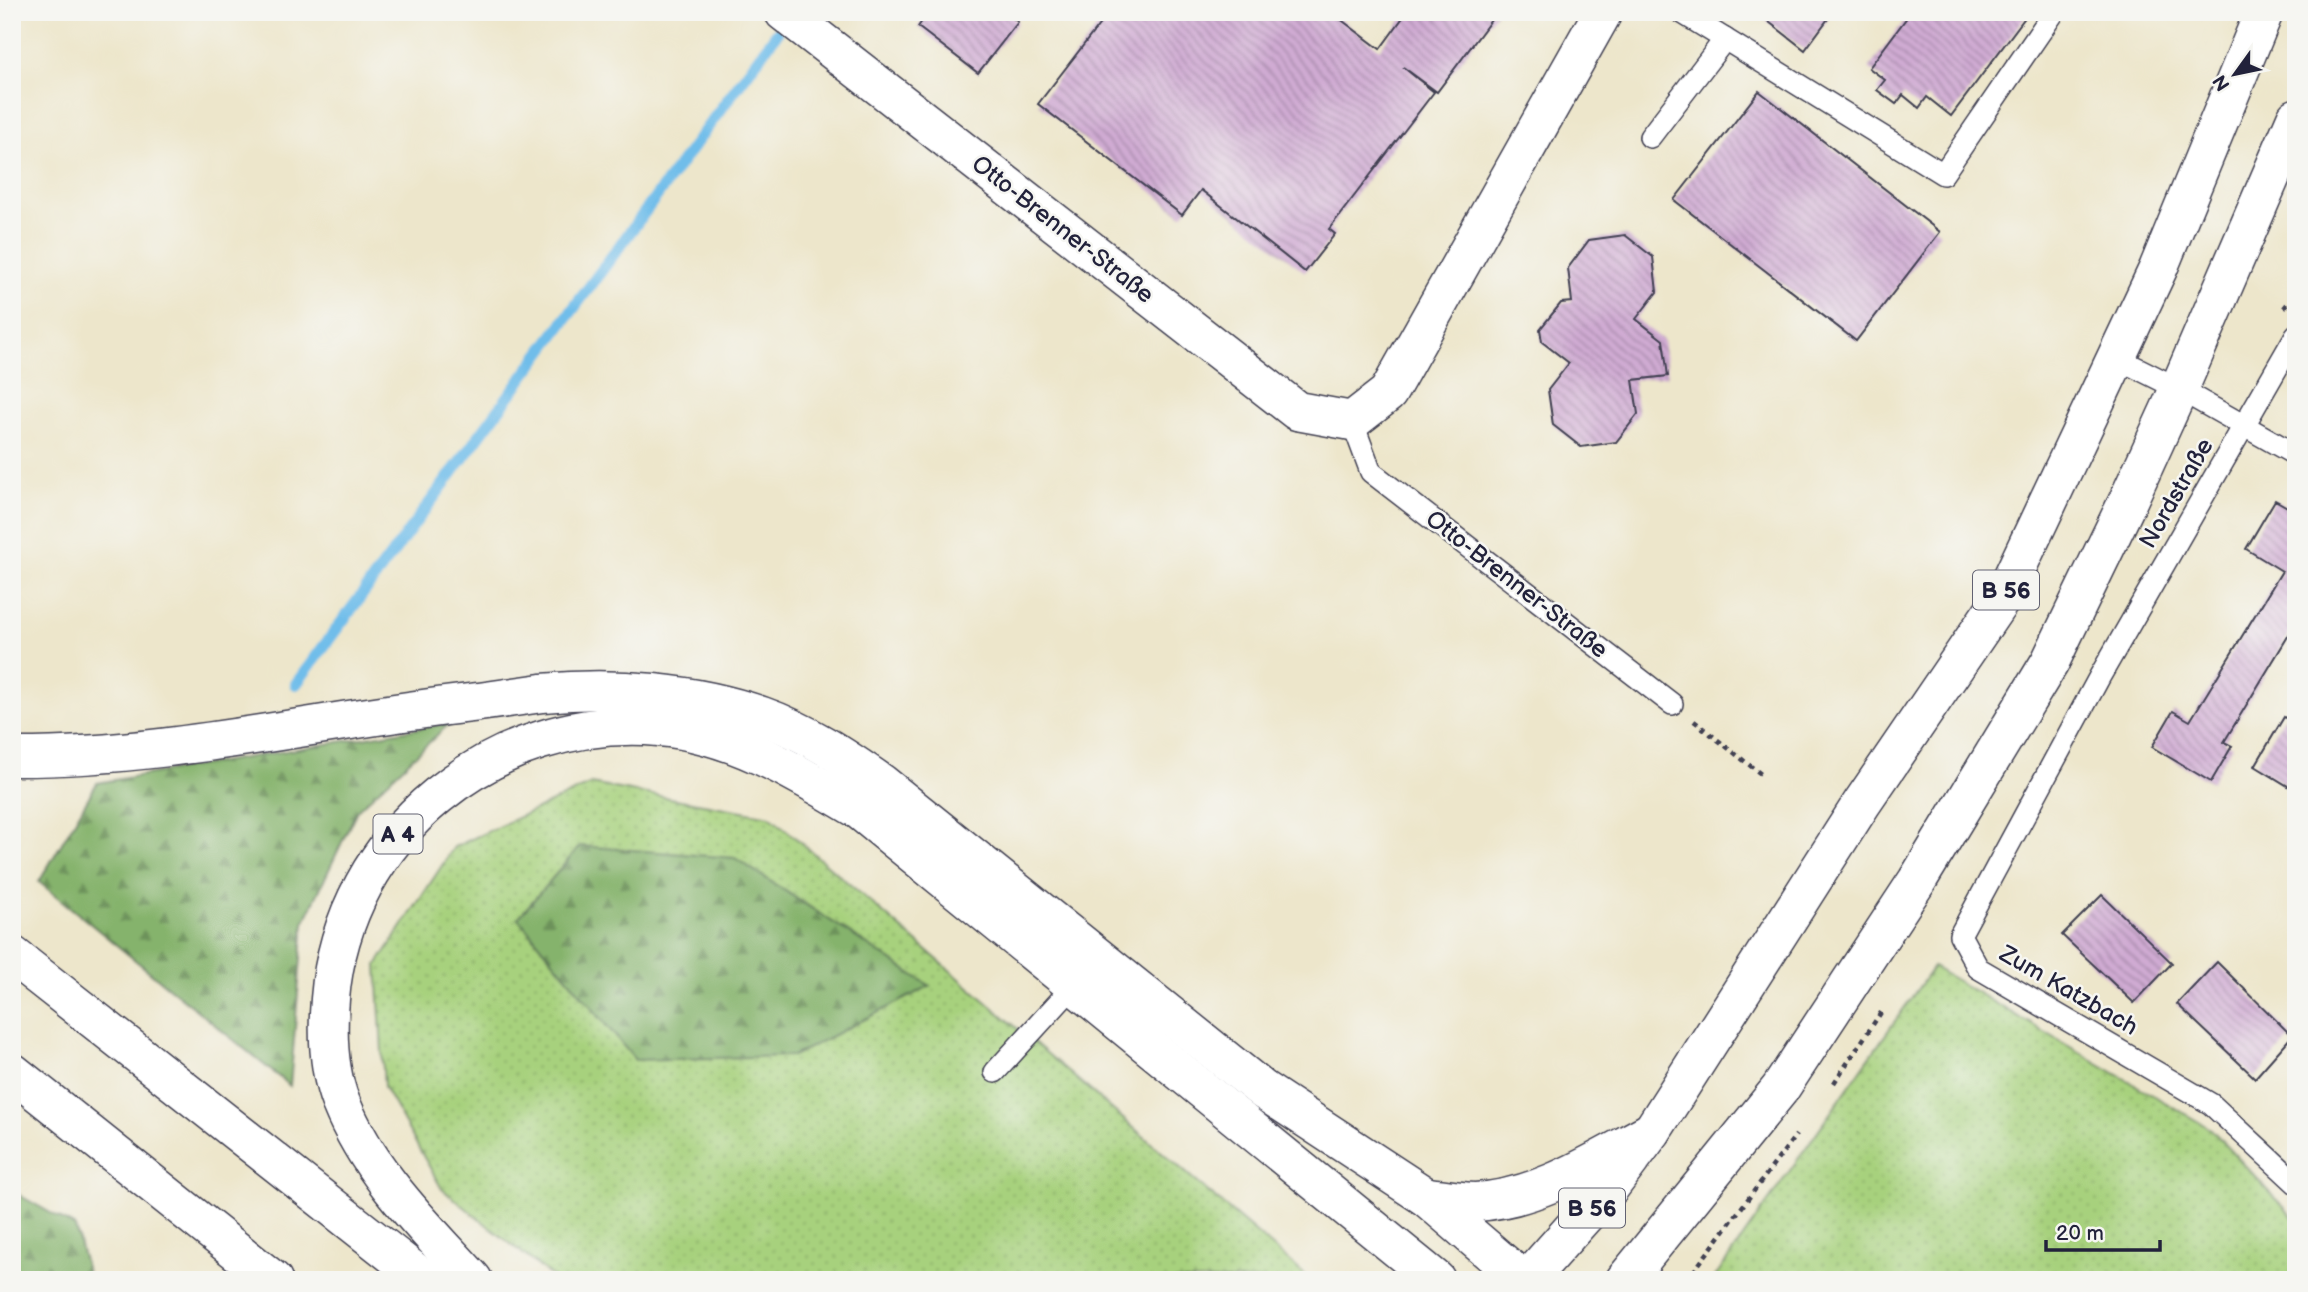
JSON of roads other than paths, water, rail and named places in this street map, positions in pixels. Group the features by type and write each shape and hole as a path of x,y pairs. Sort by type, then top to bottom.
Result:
{"main road":[{"name":"Otto-Brenner-Straße","path":"784,12 1297,411 1352,421"},
{"path":"1352,421 1388,393 1603,12"},
{"name":"B 56","path":"1525,1280 1610,1187 1652,1131 1861,803 2004,595 2183,209 2264,12"},
{"name":"B 56","path":"1625,1280 1780,1089 1917,881 2050,662 2179,389 2296,118"},
{"path":"12,757 128,752 410,709 544,693 637,692 696,699 762,716 791,728 849,761 926,817 1086,972 1436,1280"},
{"name":"A 4","path":"473,1280 383,1178 352,1127 333,1076 328,1020 331,981 337,952 356,898 385,849 439,794 479,766 546,737 603,727 659,727 719,740 764,758 858,809 1086,972"},
{"path":"12,955 425,1280"},
{"path":"1086,972 1426,1197 1525,1280"},
{"path":"12,1072 273,1280"},
{"path":"1426,1197 1475,1202 1511,1197 1535,1190 1652,1131"}],"lane":[{"path":"1681,12 1943,174 2054,12"},
{"path":"1650,137 1725,40"},
{"name":"Nordstraße","path":"2100,676 2296,335"},
{"path":"2116,358 2179,389 2296,454"},
{"name":"Otto-Brenner-Straße","path":"1352,421 1371,472 1672,704"},
{"name":"Zum Katzbach","path":"2100,676 1960,935 1978,968 2211,1104 2296,1183"},
{"path":"995,1072 1086,972"}],"waterway":[{"path":"296,684 777,33"}]}
